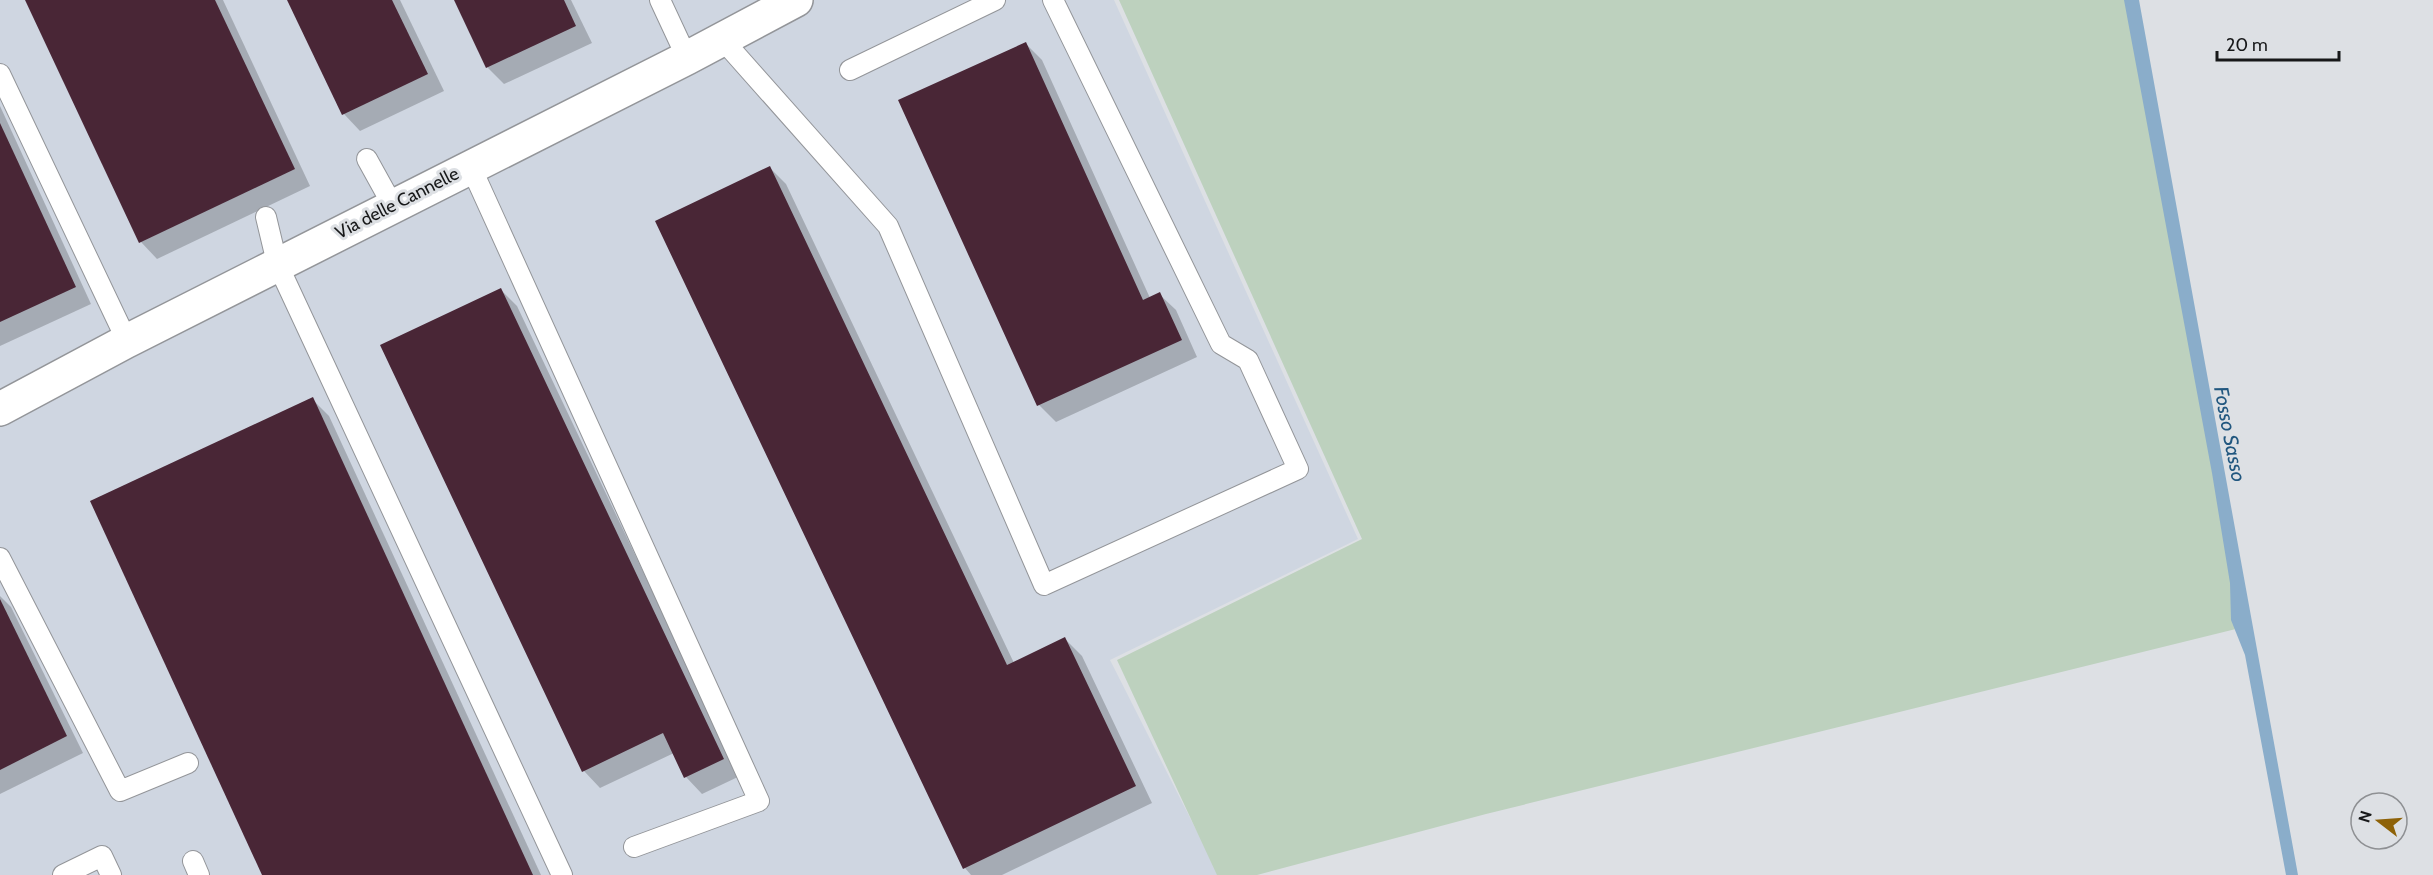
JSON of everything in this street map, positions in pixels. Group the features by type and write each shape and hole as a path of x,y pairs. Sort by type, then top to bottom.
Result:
{"street":[{"name":"Via delle Cannelle","path":"0,409 127,340 470,165 687,58 796,0"}],"lane":[{"path":"660,0 687,58"},
{"path":"849,70 995,0"},
{"path":"722,39 888,226 1044,585 1298,469 1248,360 1221,344 1053,0"},
{"path":"0,74 127,340"},
{"path":"367,159 393,206"},
{"path":"470,165 759,801 634,848"},
{"path":"266,217 277,263 562,875"},
{"path":"0,558 120,791 188,763"},
{"path":"63,875 102,856 111,875"}],"shaded area":[{"path":"0,0 1114,0 1358,539 1110,660 1219,875 0,875"}],"green space":[{"path":"1119,0 2129,0 2248,626 1486,814 1257,875 1217,875 1117,660 1362,539"}],"water":[{"path":"2124,0 2139,0 2298,875 2286,875 2245,655 2231,620 2230,583 2212,473"}],"building":[{"path":"25,0 215,0 295,169 139,243"},
{"path":"287,0 392,0 428,74 342,115"},
{"path":"454,0 564,0 576,26 486,68"},
{"path":"1026,42 1143,300 1160,292 1182,340 1037,406 898,100"},
{"path":"0,123 76,287 0,322"},
{"path":"770,166 1007,665 1065,637 1136,786 963,869 655,221"},
{"path":"501,288 724,759 684,778 663,733 582,772 380,345"},
{"path":"313,397 533,875 262,875 90,501"},
{"path":"0,599 67,736 0,770"}],"water label":[{"name":"Fosso Sasso","path":"2230,434"}]}
